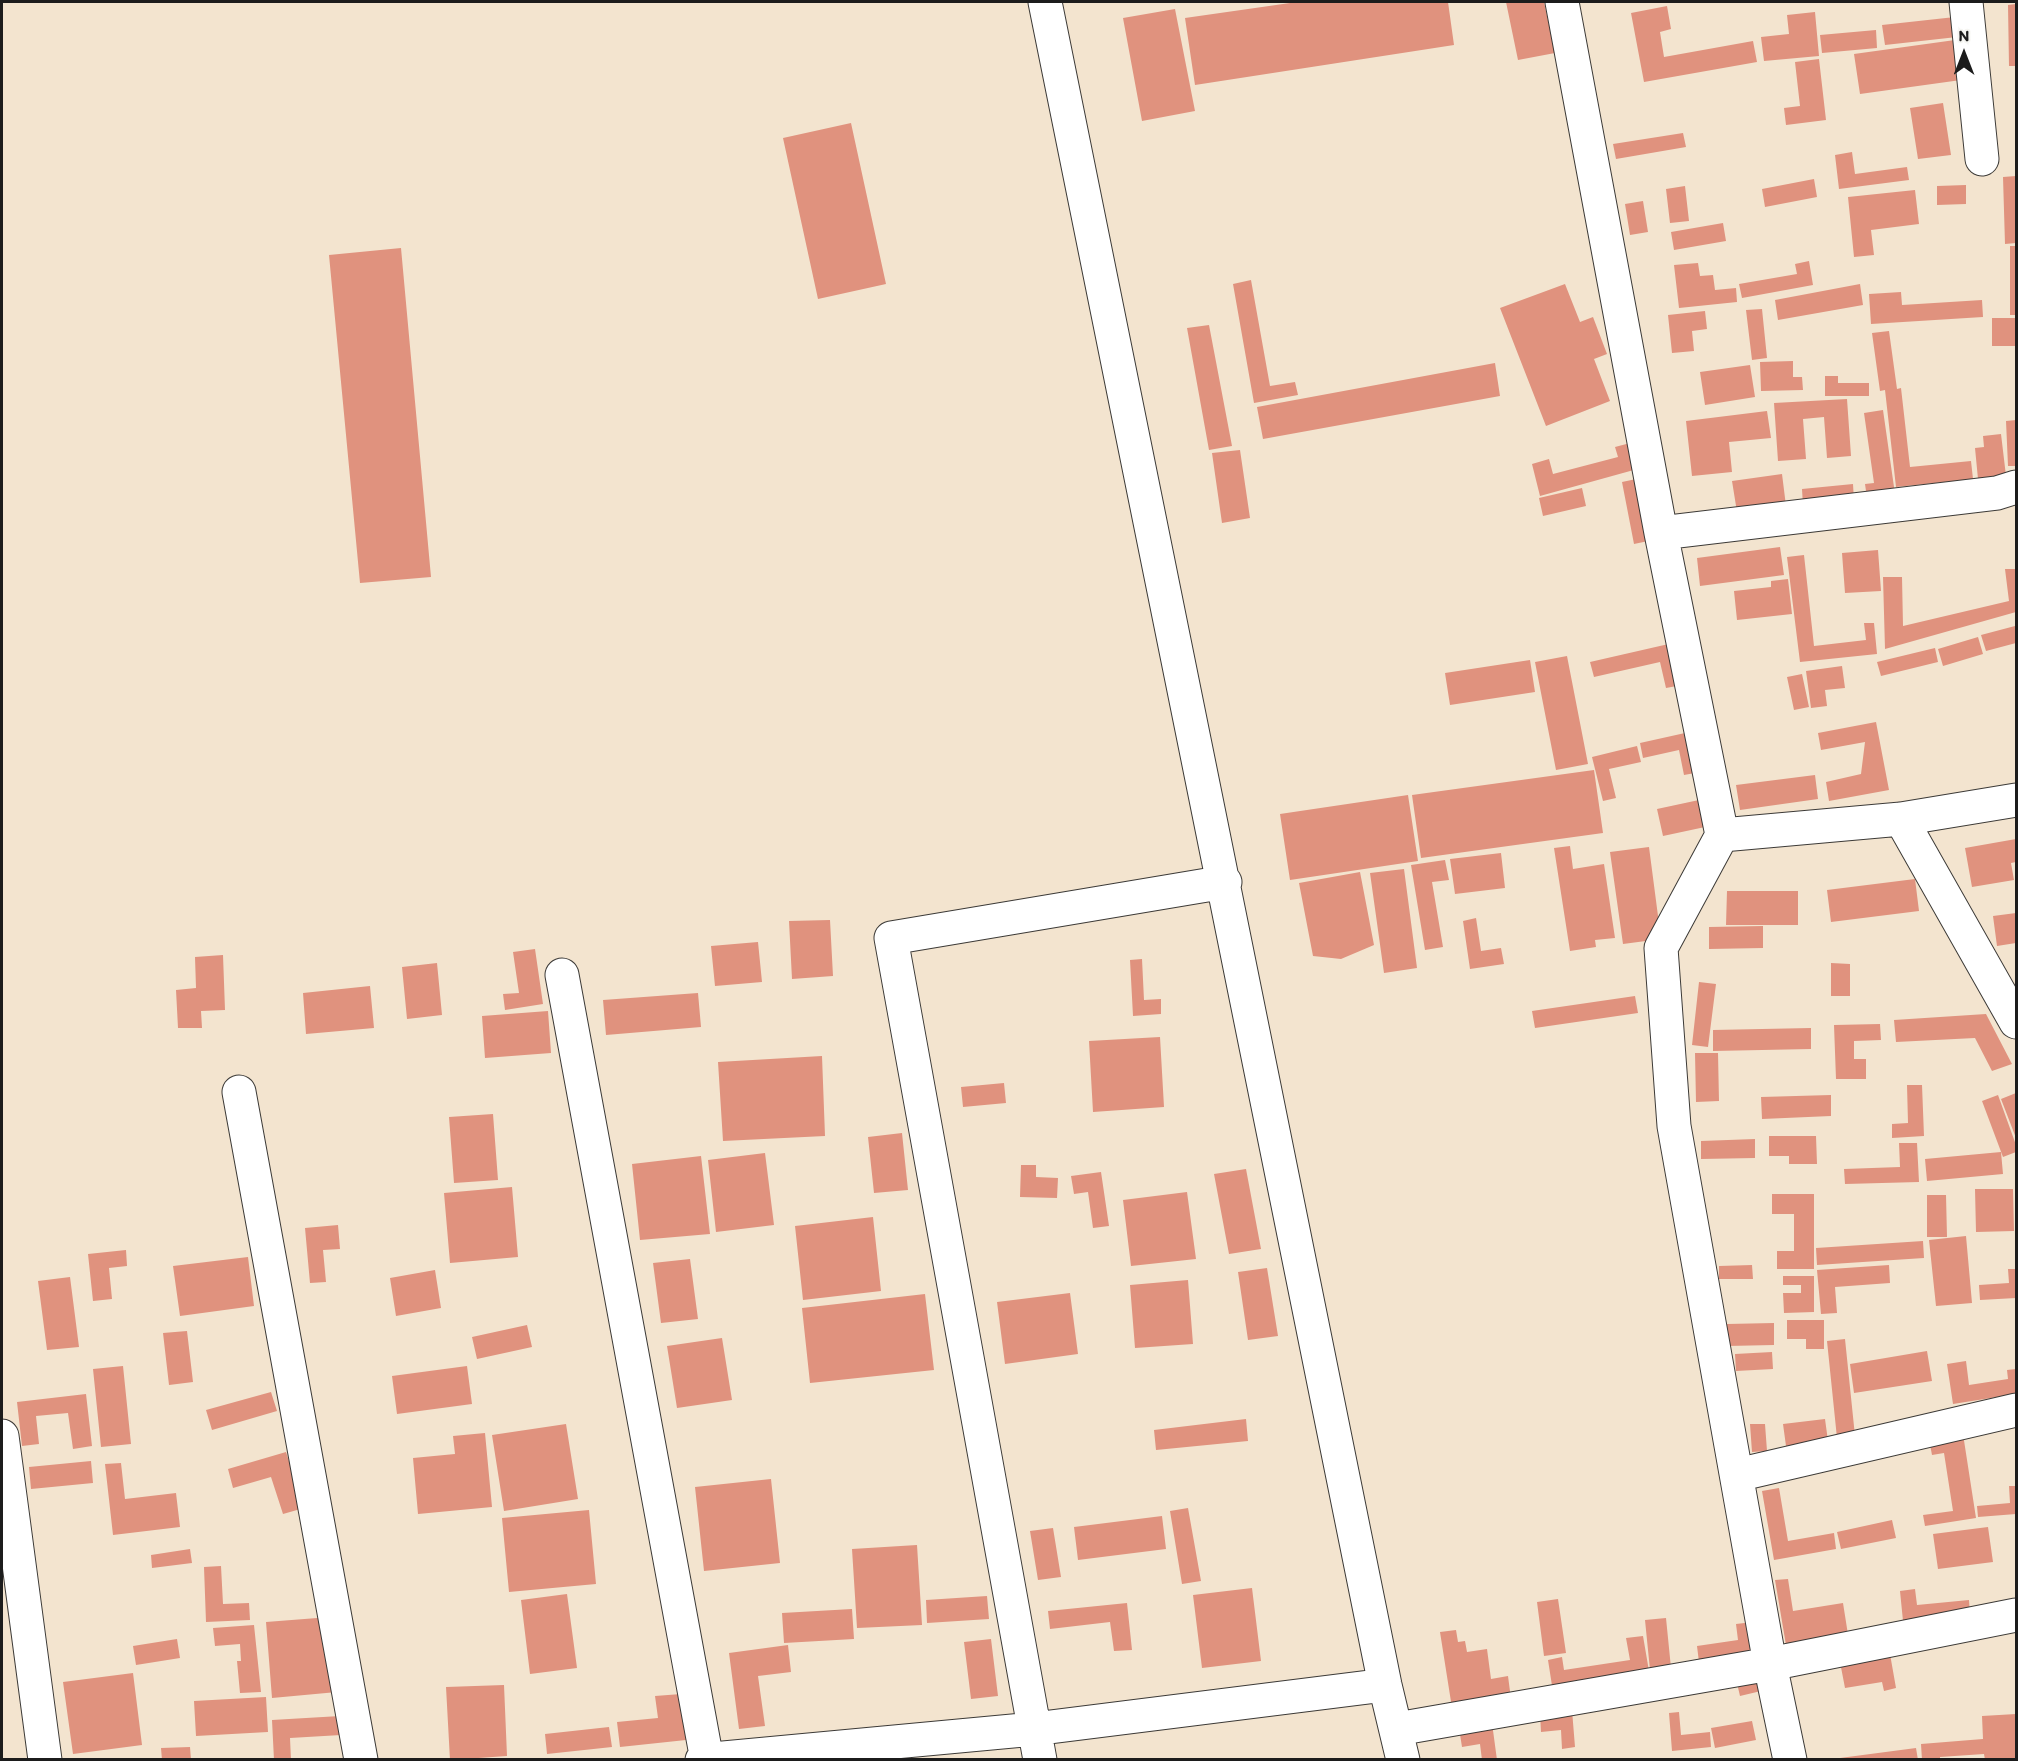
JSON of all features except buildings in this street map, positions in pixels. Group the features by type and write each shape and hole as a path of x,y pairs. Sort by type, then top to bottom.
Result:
{"street":[{"path":"1045,2 1225,882 1385,1685 1400,1744 1770,1664 2016,1615"},
{"path":"1562,2 1661,533 1722,835 1661,948 1674,1126 1770,1664 1790,1760"},
{"path":"1966,2 1982,159"},
{"path":"1661,533 1997,493 2016,487"},
{"path":"1722,835 1901,819 2016,800"},
{"path":"1901,819 2016,1022"},
{"path":"1037,1744 891,938 1225,882"},
{"path":"562,975 707,1759"},
{"path":"239,1092 361,1760"},
{"path":"1737,1475 2016,1410"},
{"path":"2,1436 45,1760"},
{"path":"702,1760 1037,1744 1385,1685"}]}
